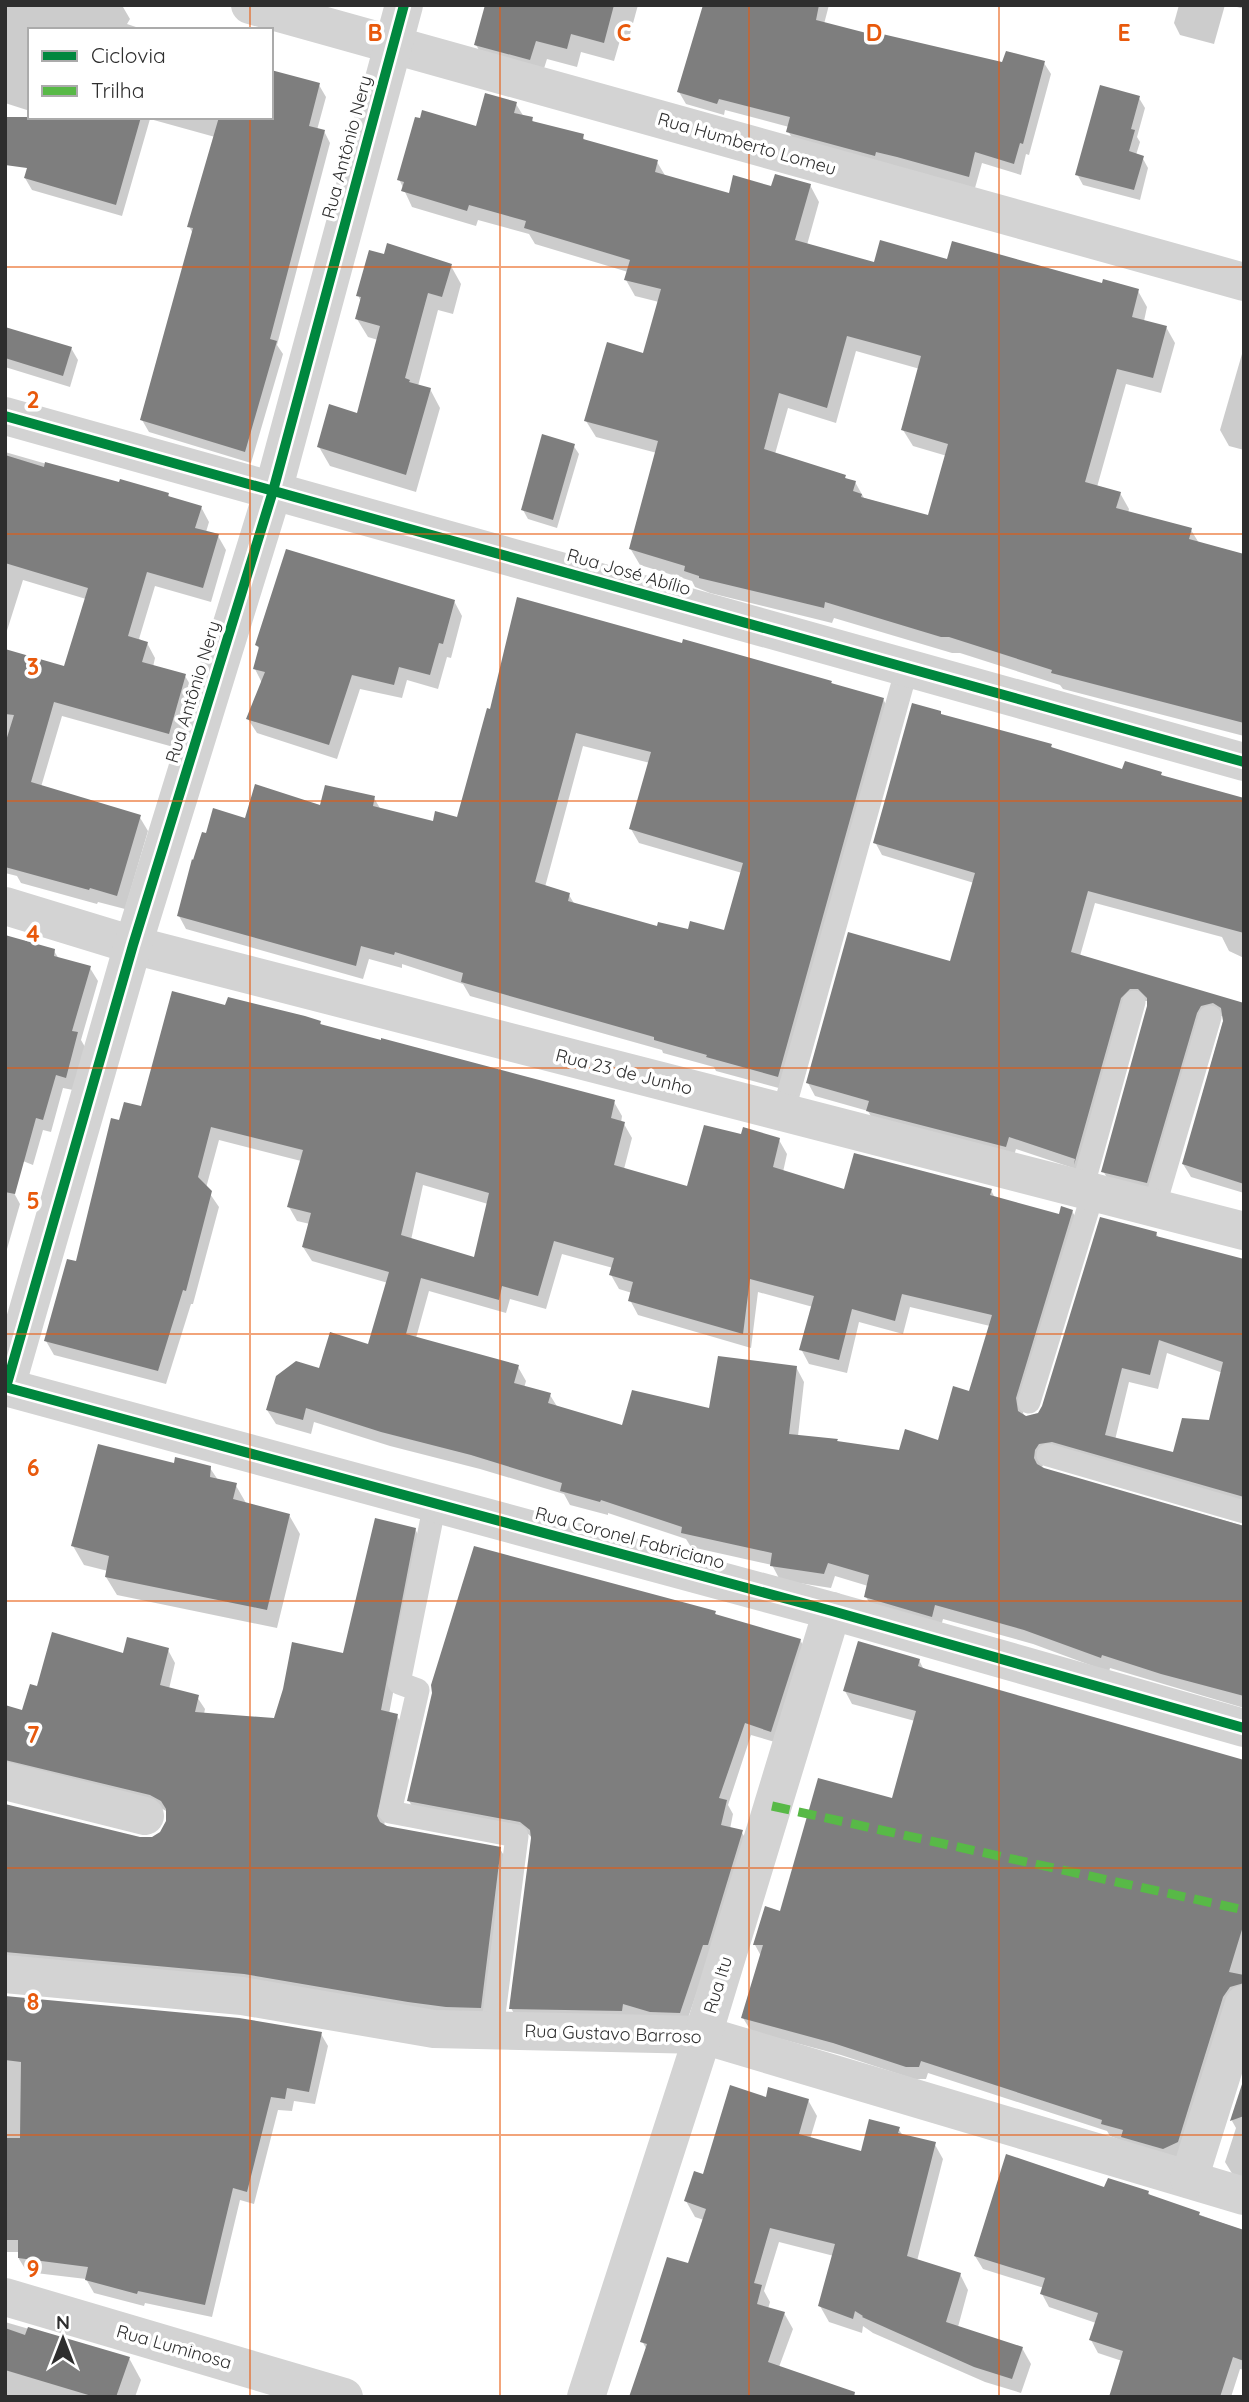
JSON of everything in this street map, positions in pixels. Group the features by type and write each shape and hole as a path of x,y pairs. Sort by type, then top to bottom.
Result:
{"street":[{"name":"Rua Humberto Lomeu","path":"250,5 1244,282"},
{"name":"Rua Antônio Nery","path":"6,1387 133,945 273,491 404,5"},
{"name":"Rua José Abílio","path":"5,416 1244,762"},
{"name":"Rua 23 de Junho","path":"5,906 133,945 1244,1231"},
{"name":"Rua Coronel Fabriciano","path":"6,1387 832,1611 1244,1728"},
{"name":"Rua Itu","path":"586,2397 703,2035 832,1611"},
{"path":"5,1781 145,1816"},
{"name":"Rua Gustavo Barroso","path":"5,1974 242,1996 433,2029 703,2035 1244,2196"},
{"path":"1189,2179 1244,2004"},
{"name":"Rua Luminosa","path":"5,2297 344,2397"}],"lane":[{"path":"783,1113 907,668"},
{"path":"1029,1402 1087,1191 1134,1002"},
{"path":"1154,1208 1210,1017"},
{"path":"1048,1455 1244,1513"},
{"path":"435,1503 399,1683 418,1690 390,1812 517,1836 492,2030"}],"building":[{"path":"485,5 614,5 604,43 571,34 567,49 536,41 530,60 474,45"},
{"path":"703,5 819,5 816,20 878,36 878,33 1002,62 1006,51 1045,61 1023,144 1020,143 1014,164 975,152 969,177 897,157 876,152 875,156 786,132 790,117 719,99 717,104 677,92"},
{"path":"273,71 320,83 309,126 325,130 270,339 277,341 245,452 140,420 193,228 187,227 218,119 273,119"},
{"path":"1100,85 1140,96 1131,129 1135,130 1129,151 1144,156 1134,190 1075,175"},
{"path":"485,93 517,102 514,113 533,117 532,121 584,134 583,139 658,160 655,172 729,193 733,175 771,186 775,174 811,184 795,240 874,262 880,240 947,259 952,241 1102,283 1103,279 1139,289 1132,317 1167,326 1153,378 1117,369 1085,482 1121,492 1116,508 1192,528 1189,539 1244,554 1244,723 1051,673 1052,670 949,637 941,637 825,602 824,608 699,578 684,571 685,566 629,549 658,441 584,421 607,342 643,353 661,289 624,280 630,260 524,228 526,221 469,205 467,211 401,191 404,182 397,180 415,117 420,118 422,110 476,126","holes":["847,336 921,356 901,430 948,444 928,515 861,497 862,494 853,491 856,481 845,478 846,475 764,449 779,393 827,408"]},
{"path":"5,117 140,119 116,205 24,178 27,168 5,165"},
{"path":"387,243 452,264 442,297 428,293 405,378 410,380 409,382 431,388 406,475 317,447 329,404 357,413 380,326 355,319 361,297 356,296 369,250 384,254"},
{"path":"5,327 72,347 63,376 5,358"},
{"path":"542,434 575,444 553,520 521,510"},
{"path":"5,455 44,467 45,462 169,493 168,496 202,506 195,528 219,534 203,588 147,572 128,636 148,642 142,662 186,674 169,734 54,702 31,782 141,815 117,896 5,867 5,744 14,715 5,714 5,649 64,666 88,588 5,563"},
{"path":"286,549 455,600 443,644 439,643 430,675 399,667 394,685 352,675 329,745 246,719 265,672 253,669 259,647 255,645"},
{"path":"517,597 682,643 683,639 884,698 778,1077 706,1057 707,1055 654,1040 654,1037 461,982 463,973 395,952 394,955 361,946 356,966 177,916 192,859 202,832 206,833 213,808 245,818 255,784 320,805 325,785 375,796 373,806 433,821 435,811 457,817 487,708 490,709","holes":["576,733 651,752 629,829 743,863 724,930 690,921 688,929 658,922 657,926 568,901 570,893 535,882"]},
{"path":"912,703 941,711 941,714 1052,744 1051,747 1122,769 1125,761 1162,772 1161,775 1244,798 1244,933 1088,891 1071,952 1244,1003 1244,1184 1182,1164 1223,1021 1221,1008 1213,1003 1201,1006 1197,1013 1147,1183 1101,1172 1147,1006 1147,998 1138,989 1130,989 1121,998 1074,1165 1075,1159 1009,1137 1006,1147 866,1111 869,1101 806,1083 848,932 950,961 975,873 873,843"},
{"path":"5,935 55,949 54,956 91,966 72,1031 78,1032 66,1078 56,1075 43,1120 36,1118 15,1194 5,1192"},
{"path":"172,991 225,1005 228,997 305,1016 321,1021 320,1024 615,1100 611,1118 625,1122 614,1165 687,1186 704,1125 741,1134 743,1127 780,1138 773,1167 844,1189 854,1153 992,1189 990,1195 1059,1214 1061,1206 1073,1210 1016,1398 1018,1411 1026,1416 1038,1413 1042,1406 1100,1217 1157,1232 1156,1236 1244,1259 1244,1497 1052,1442 1039,1444 1034,1458 1037,1464 1044,1468 1244,1526 1244,1696 1102,1655 1101,1658 1024,1630 935,1605 932,1617 864,1597 869,1575 828,1563 824,1574 770,1566 772,1553 681,1533 682,1527 601,1500 600,1502 560,1491 562,1483 471,1455 381,1432 306,1408 303,1420 266,1410 276,1376 296,1361 319,1368 330,1332 368,1344 389,1272 302,1247 311,1213 287,1207 303,1150 211,1127 198,1177 212,1191 186,1291 183,1290 158,1371 44,1341 67,1259 76,1261 111,1118 119,1120 124,1102 141,1106","holes":["416,1172 489,1193 474,1257 401,1235","554,1241 614,1258 609,1275 633,1282 628,1301 743,1334 750,1279 814,1296 799,1350 839,1360 852,1309 895,1321 902,1294 992,1315 969,1391 953,1386 938,1440 905,1429 899,1450 837,1441 838,1439 789,1434 797,1366 718,1356 709,1408 632,1390 622,1425 548,1403 551,1393 514,1383 519,1365 406,1334 421,1278 499,1300 502,1286 538,1296","1159,1340 1223,1362 1209,1420 1182,1418 1173,1452 1105,1435 1122,1368 1150,1375"]},
{"path":"98,1444 174,1463 175,1457 211,1466 210,1477 237,1483 233,1499 290,1514 267,1610 105,1577 109,1556 71,1546"},
{"path":"375,1518 416,1528 381,1710 398,1714 377,1816 380,1822 387,1826 501,1847 481,2008 408,2002 244,1974 5,1952 5,1804 140,1837 152,1837 160,1832 166,1821 166,1809 161,1801 150,1795 5,1760 5,1705 22,1710 30,1684 37,1686 52,1632 123,1653 127,1637 169,1648 160,1685 199,1695 195,1712 274,1718 292,1642 343,1653"},
{"path":"474,1546 716,1611 715,1614 801,1639 771,1732 745,1723 719,1798 727,1800 721,1825 743,1830 708,1945 703,1945 680,2013 650,2012 623,2004 622,2011 509,2009 530,1830 520,1822 407,1801 432,1693 431,1685"},
{"path":"858,1641 920,1659 918,1666 926,1669 1244,1760 1244,1923 1229,1972 1244,1975 1244,1983 1230,1987 1223,1997 1178,2142 1163,2149 1121,2137 1123,2130 1101,2124 1102,2120 921,2061 919,2067 906,2067 833,2043 741,2018 763,1945 753,1945 765,1906 780,1911 818,1778 892,1798 916,1711 843,1691"},
{"path":"5,1996 239,2018 322,2032 309,2092 287,2088 285,2099 271,2097 247,2192 233,2188 205,2305 138,2291 137,2294 85,2280 88,2267 18,2258 18,2240 5,2240 5,2138 20,2138 21,2062 5,2060"},
{"path":"1244,2078 1244,2116 1230,2121"},
{"path":"730,2085 766,2097 768,2087 809,2099 799,2134 861,2151 869,2119 900,2127 898,2133 936,2142 907,2256 961,2273 946,2322 1023,2347 1012,2379 974,2367 862,2317 855,2311 853,2319 818,2306 835,2244 770,2228 754,2283 762,2285 757,2304 785,2312 768,2362 855,2392 854,2397 629,2397 647,2344 640,2342 667,2257 688,2263 706,2209 684,2201 694,2171 703,2174"},
{"path":"1006,2154 1104,2187 1108,2178 1149,2191 1148,2194 1200,2212 1199,2215 1244,2230 1244,2361 1233,2357 1220,2397 1109,2397 1123,2351 1089,2340 1098,2313 1040,2294 1045,2278 974,2256"},
{"path":"28,2327 130,2357 116,2397 95,2397 5,2370 5,2328 25,2335"}],"marked path":[{"path":"772,1806 1244,1910"}],"cycle path":[{"path":"6,1387 133,945 273,491 404,5"},
{"path":"5,416 1244,762"},
{"path":"5,1387 832,1611 1244,1728"}]}
